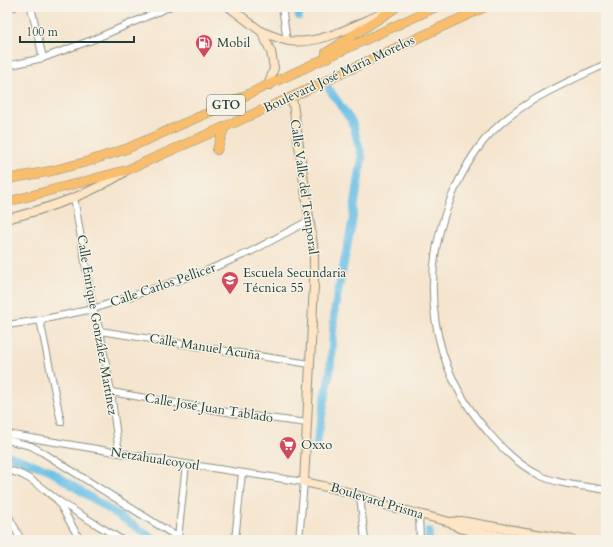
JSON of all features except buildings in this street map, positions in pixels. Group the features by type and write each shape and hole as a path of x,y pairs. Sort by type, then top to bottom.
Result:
{"main road":[{"name":"Boulevard José María Morelos","path":"7,179 51,171 108,155 204,115 436,7"},
{"name":"Boulevard José María Morelos","path":"127,170 224,128 485,7"},
{"path":"297,72 396,8"},
{"path":"217,150 224,128"},
{"name":"GTO","path":"8,202 127,170"}],"street":[{"path":"7,9 14,7"},
{"path":"31,7 43,58"},
{"path":"7,66 43,58 92,40 169,7"},
{"path":"228,7 262,32 287,40 310,40 329,36 396,8"},
{"path":"282,7 287,40"},
{"path":"262,32 271,52 274,68 268,86"},
{"path":"606,64 534,100 508,118 488,136 471,158 444,213 436,244 432,272 433,305 438,339 447,368 462,398 480,424 503,449 522,466 542,476 559,482 606,490"},
{"name":"Calle Valle del Temporal","path":"292,97 314,252 314,285 304,482 299,540"},
{"path":"7,219 28,214 74,197 105,184 127,170"},
{"name":"Calle Enrique González Martínez","path":"74,197 93,309 100,331 111,392 119,453"},
{"name":"Calle Carlos Pellicer","path":"7,325 93,309 206,271 250,252 310,220"},
{"path":"40,320 61,422"},
{"name":"Calle Manuel Acuña","path":"100,331 310,364"},
{"name":"Calle José Juan Tablado","path":"111,392 307,423"},
{"name":"Netzahualcoyotl","path":"7,434 304,482"},
{"path":"7,440 31,446 42,452 180,539 186,464"},
{"path":"7,470 25,475 58,499 122,540"},
{"path":"235,540 242,473"},
{"name":"Boulevard Prisma","path":"304,482 325,485 392,507 450,522 461,521 471,527 521,540"},
{"path":"360,496 365,540"},
{"path":"58,499 80,540"},
{"path":"7,513 21,540"},
{"path":"419,514 420,540"},
{"path":"7,526 15,528"},
{"path":"471,527 471,540"},
{"name":"Boulevard Prisma","path":"471,527 572,540"}],"waterway":[{"path":"297,7 299,16"},
{"path":"316,447 330,373 335,307 352,223 362,157 352,122 329,89"},
{"path":"7,455 47,469 156,540"},
{"path":"429,531 429,540"}],"place":[{"name":"Mobil","path":"204,58"},
{"name":"Escuela Secundaria Técnica 55","path":"230,295"},
{"name":"Oxxo","path":"288,460"}]}
